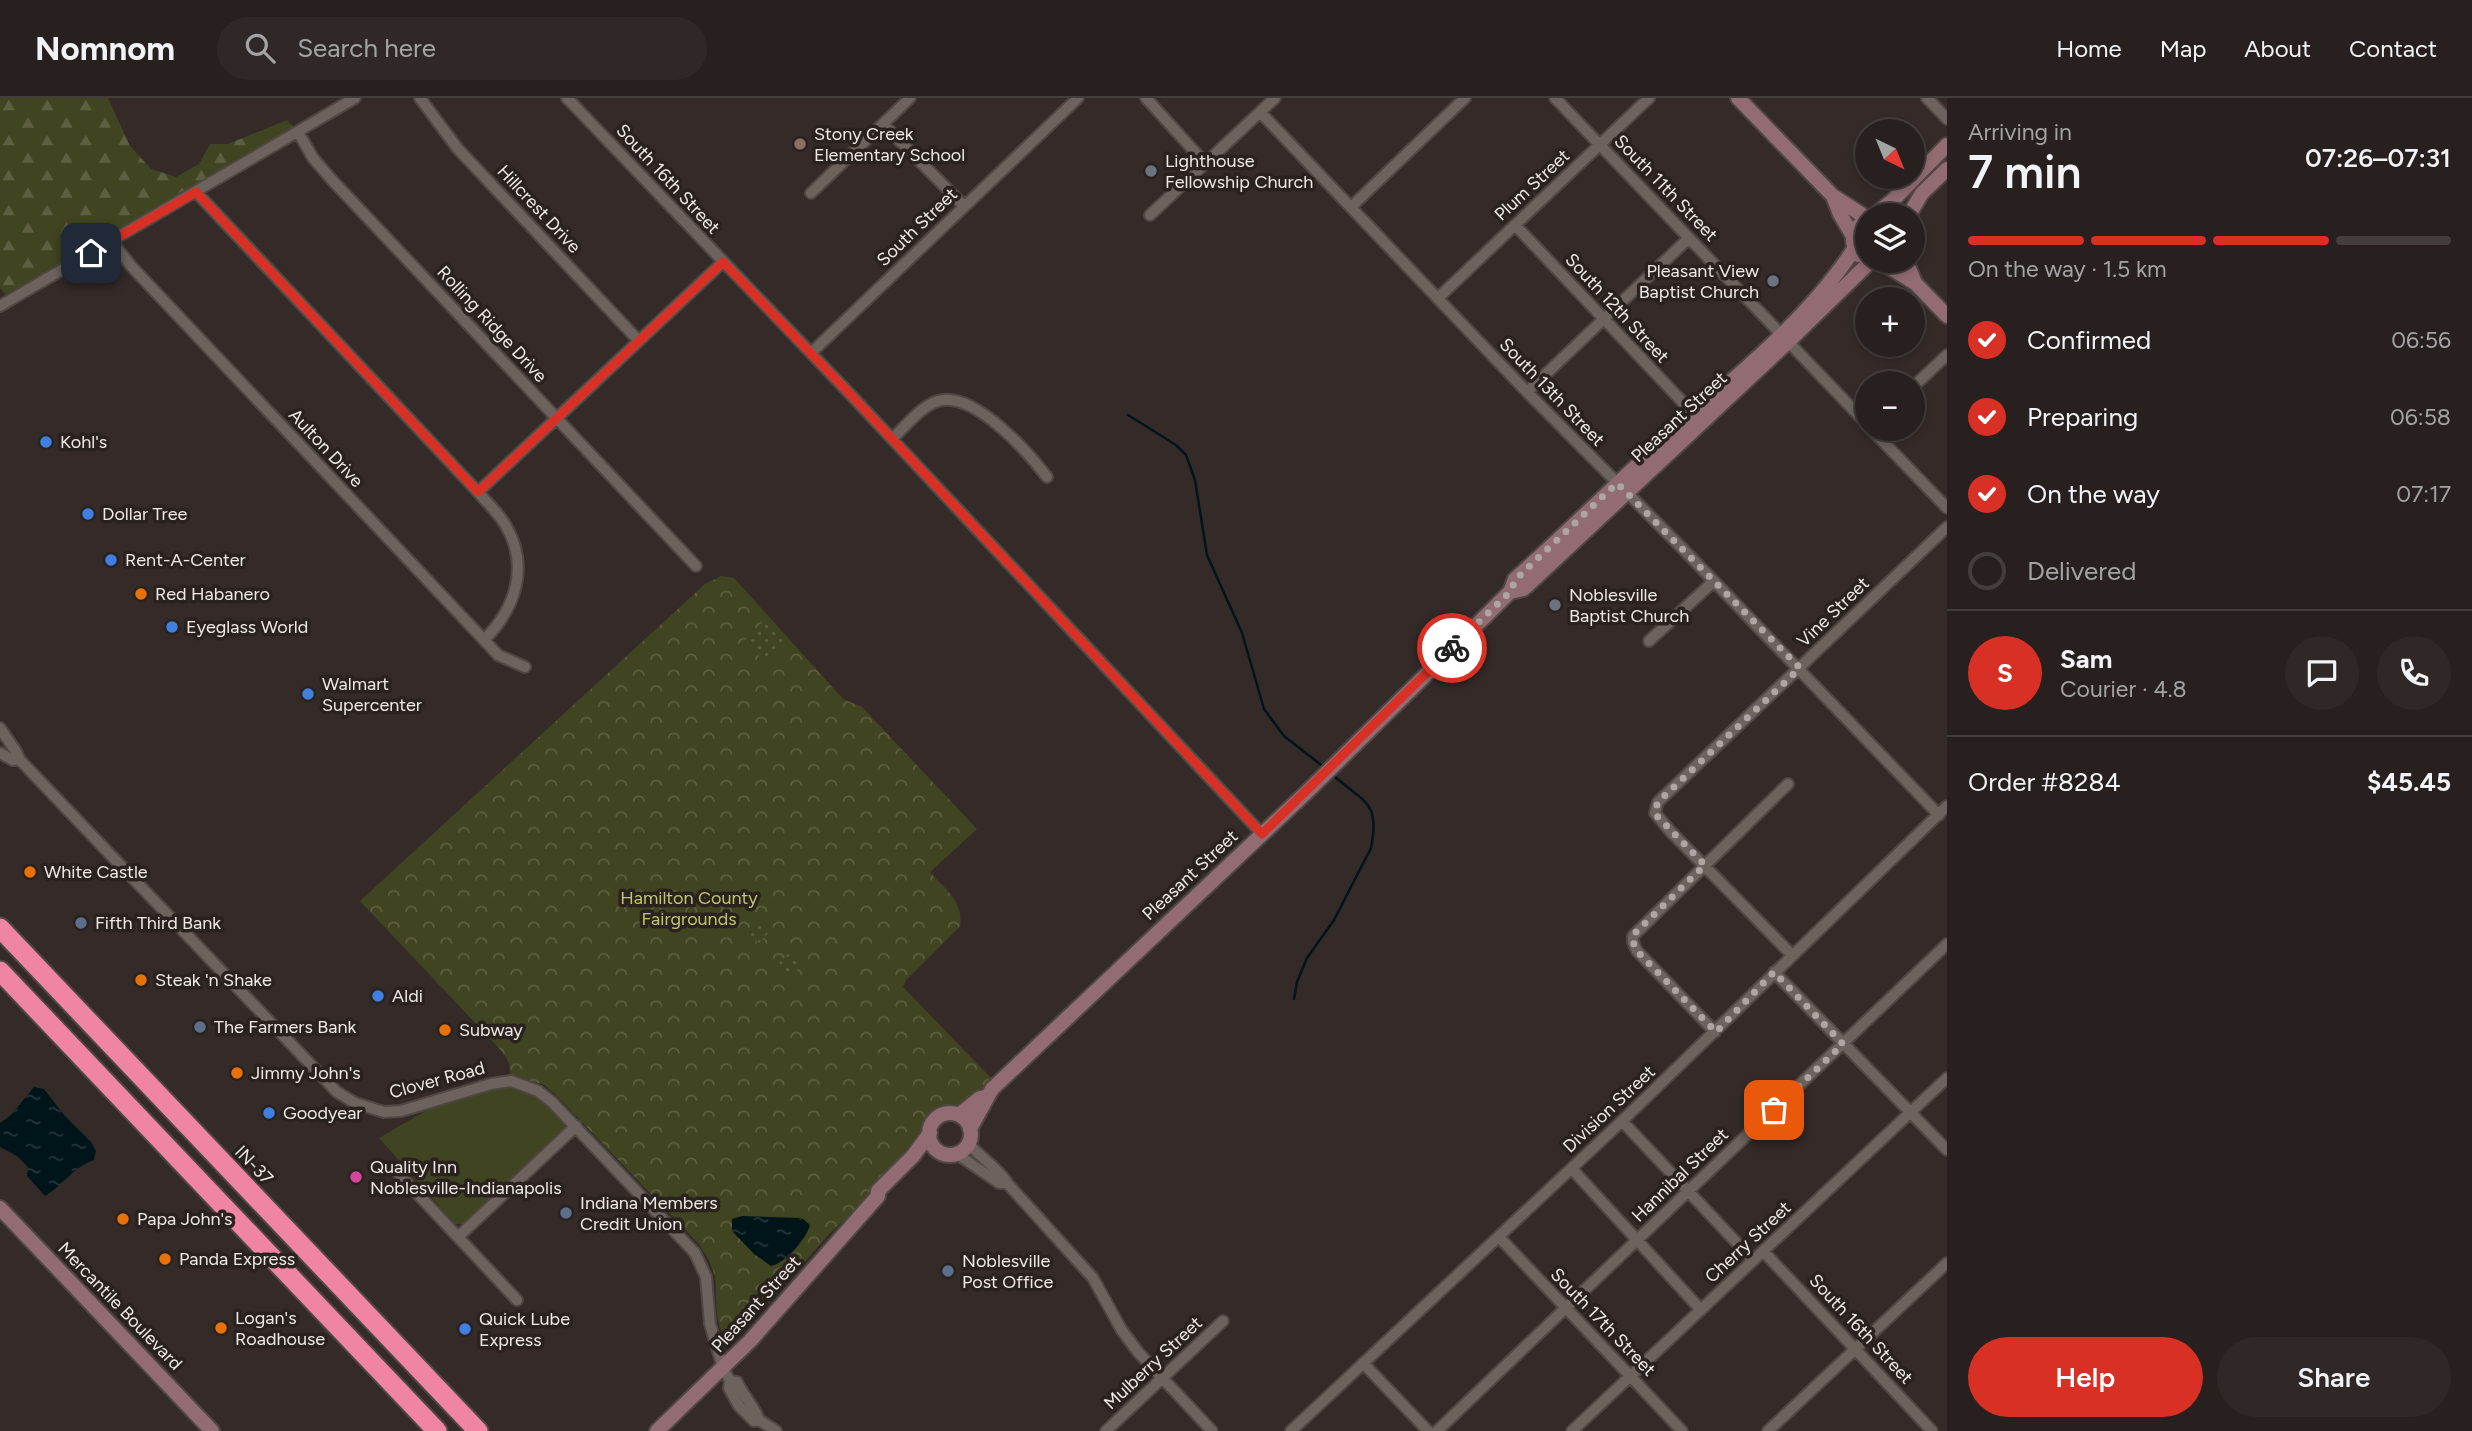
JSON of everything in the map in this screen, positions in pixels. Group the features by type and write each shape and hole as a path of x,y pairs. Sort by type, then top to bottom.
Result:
{"highway":[{"name":"IN-37","path":"0,928 478,1431"},
{"path":"0,971 437,1431"}],"street":[{"path":"0,306 355,98"},
{"name":"Hillcrest Drive","path":"420,98 458,149 638,340"},
{"name":"South 16th Street","path":"567,98 811,353 1262,834"},
{"path":"811,193 910,98"},
{"name":"South Street","path":"811,353 1078,98"},
{"path":"1146,98 1204,162"},
{"path":"1150,215 1275,98"},
{"path":"1351,207 1465,98"},
{"name":"South 11th Street","path":"1555,98 1855,411"},
{"name":"Plum Street","path":"1438,298 1649,98"},
{"path":"1738,98 1833,196 1855,211"},
{"path":"1927,98 1947,119"},
{"name":"South 13th Street","path":"1260,112 1527,392 1943,811"},
{"path":"883,124 964,206"},
{"name":"Rolling Ridge Drive","path":"298,132 313,158 332,180 696,566"},
{"path":"1889,203 1947,145"},
{"path":"1916,203 1922,193 1947,169"},
{"path":"196,192 478,492 506,526 513,541 519,572 515,593 507,613 484,640"},
{"path":"1833,196 1855,245"},
{"name":"South 12th Street","path":"1515,225 1694,414"},
{"path":"1527,392 1689,238"},
{"name":"Pleasant Street","path":"959,1115 985,1097 1262,834 1510,592 1516,579 1622,488 1785,337 1826,288 1855,238"},
{"name":"Aulton Drive","path":"111,241 132,267 498,655 525,667"},
{"path":"478,492 723,262"},
{"name":"Pleasant Street","path":"1622,488 1694,414 1864,273"},
{"path":"1897,273 1915,283 1947,316"},
{"path":"1911,273 1915,283"},
{"path":"1925,376 1947,355"},
{"path":"892,439 930,404 941,400 956,400 968,405 1008,434 1047,477"},
{"path":"1883,441 1947,508"},
{"name":"Vine Street","path":"1705,865 1664,824 1655,811 1658,802 1947,527"},
{"path":"1649,641 1714,581"},
{"name":"Clover Road","path":"0,728 19,759 337,1093 355,1103 384,1112 401,1111 491,1084 511,1082 544,1095 691,1246 706,1277 710,1324 729,1388 739,1406 754,1421 760,1420 776,1431"},
{"name":"Clover Road","path":"0,753 13,760 19,759"},
{"path":"1716,1032 1637,951 1633,939 1635,933 1788,785"},
{"name":"Division Street","path":"1291,1431 1716,1032 1774,972 1943,811"},
{"path":"1705,865 1792,955"},
{"name":"Hannibal Street","path":"1437,1431 1947,944"},
{"path":"1774,972 1909,1114 1947,1150"},
{"name":"Cherry Street","path":"1572,1431 1947,1078"},
{"name":"Pleasant Street","path":"970,1136 985,1103 985,1097"},
{"path":"1007,1183 999,1183 957,1154 941,1152 933,1146 930,1133 934,1121 946,1114 959,1115 964,1119 979,1157 1003,1176 1093,1278 1127,1337 1212,1431"},
{"path":"1622,1121 1754,1260"},
{"path":"458,1237 576,1126"},
{"name":"Pleasant Street","path":"656,1431 727,1374 762,1328 878,1196 878,1191 913,1156 930,1133"},
{"path":"957,1154 970,1136"},
{"name":"Pleasant Street","path":"878,1196 884,1196 921,1160 941,1152"},
{"path":"1572,1168 1701,1310"},
{"path":"398,1173 517,1300"},
{"name":"Mercantile Boulevard","path":"0,1208 212,1431"},
{"name":"South 17th Street","path":"1499,1237 1682,1431"},
{"name":"South 16th Street","path":"1763,1251 1932,1431"},
{"path":"1768,1431 1947,1263"},
{"name":"Mulberry Street","path":"1107,1431 1223,1321"},
{"path":"1363,1363 1428,1431"}],"green space":[{"path":"0,98 108,98 130,146 151,169 176,177 199,164 210,144 228,144 287,120 298,132 6,295 0,288"},
{"name":"Hamilton County Fairgrounds","path":"721,576 734,578 843,699 862,707 977,829 930,872 956,903 960,926 906,980 903,987 992,1079 963,1107 937,1115 929,1123 915,1150 829,1234 743,1332 732,1337 725,1335 720,1328 715,1277 697,1242 555,1094 543,1084 509,1077 509,1064 500,1049 360,901 705,584"},
{"path":"766,619 789,642 766,663 744,641"},
{"path":"761,922 770,931 759,943 749,933"},
{"path":"791,951 803,964 790,976 779,963"},
{"path":"493,1088 524,1090 539,1097 566,1123 565,1129 464,1224 455,1224 379,1138 429,1109"}],"water":[{"path":"34,1087 44,1089 96,1151 94,1160 80,1167 45,1196 27,1176 28,1167 17,1156 0,1147 0,1123 11,1115"},
{"path":"742,1216 802,1218 810,1225 795,1250 771,1266 754,1254 732,1231 732,1219"}],"waterway":[{"path":"1128,415 1176,445 1186,455 1195,480 1207,555 1242,633 1264,709 1284,736 1325,768"},
{"path":"1294,999 1297,982 1307,958 1334,920 1371,848 1371,811 1360,797 1333,775"}],"way so far":[{"path":"1452,648 1510,592 1516,579 1617,483 1800,668 1658,802 1655,811 1657,816 1705,865 1633,936 1634,948 1716,1032 1774,972 1843,1044 1774,1110"}],"place":[{"name":"Stony Creek Elementary School","path":"800,144"},
{"name":"Lighthouse Fellowship Church","path":"1151,171"},
{"name":"Pleasant View Baptist Church","path":"1773,281"},
{"name":"Kohl's","path":"46,442"},
{"name":"Dollar Tree","path":"88,514"},
{"name":"Rent-A-Center","path":"111,560"},
{"name":"Red Habanero","path":"141,594"},
{"name":"Noblesville Baptist Church","path":"1555,605"},
{"name":"Eyeglass World","path":"172,627"},
{"name":"Walmart Supercenter","path":"308,694"},
{"name":"White Castle","path":"30,872"},
{"name":"Fifth Third Bank","path":"81,923"},
{"name":"Steak 'n Shake","path":"141,980"},
{"name":"Aldi","path":"378,996"},
{"name":"The Farmers Bank","path":"200,1027"},
{"name":"Subway","path":"445,1030"},
{"name":"Jimmy John's","path":"237,1073"},
{"name":"Goodyear","path":"269,1113"},
{"name":"Quality Inn Noblesville-Indianapolis","path":"356,1177"},
{"name":"Indiana Members Credit Union","path":"566,1213"},
{"name":"Papa John's","path":"123,1219"},
{"name":"Panda Express","path":"165,1259"},
{"name":"Noblesville Post Office","path":"948,1271"},
{"name":"Logan's Roadhouse","path":"221,1328"},
{"name":"Quick Lube Express","path":"465,1329"}],"route":[{"path":"91,253 196,192 478,492 723,262 1262,834 1452,648"}]}
